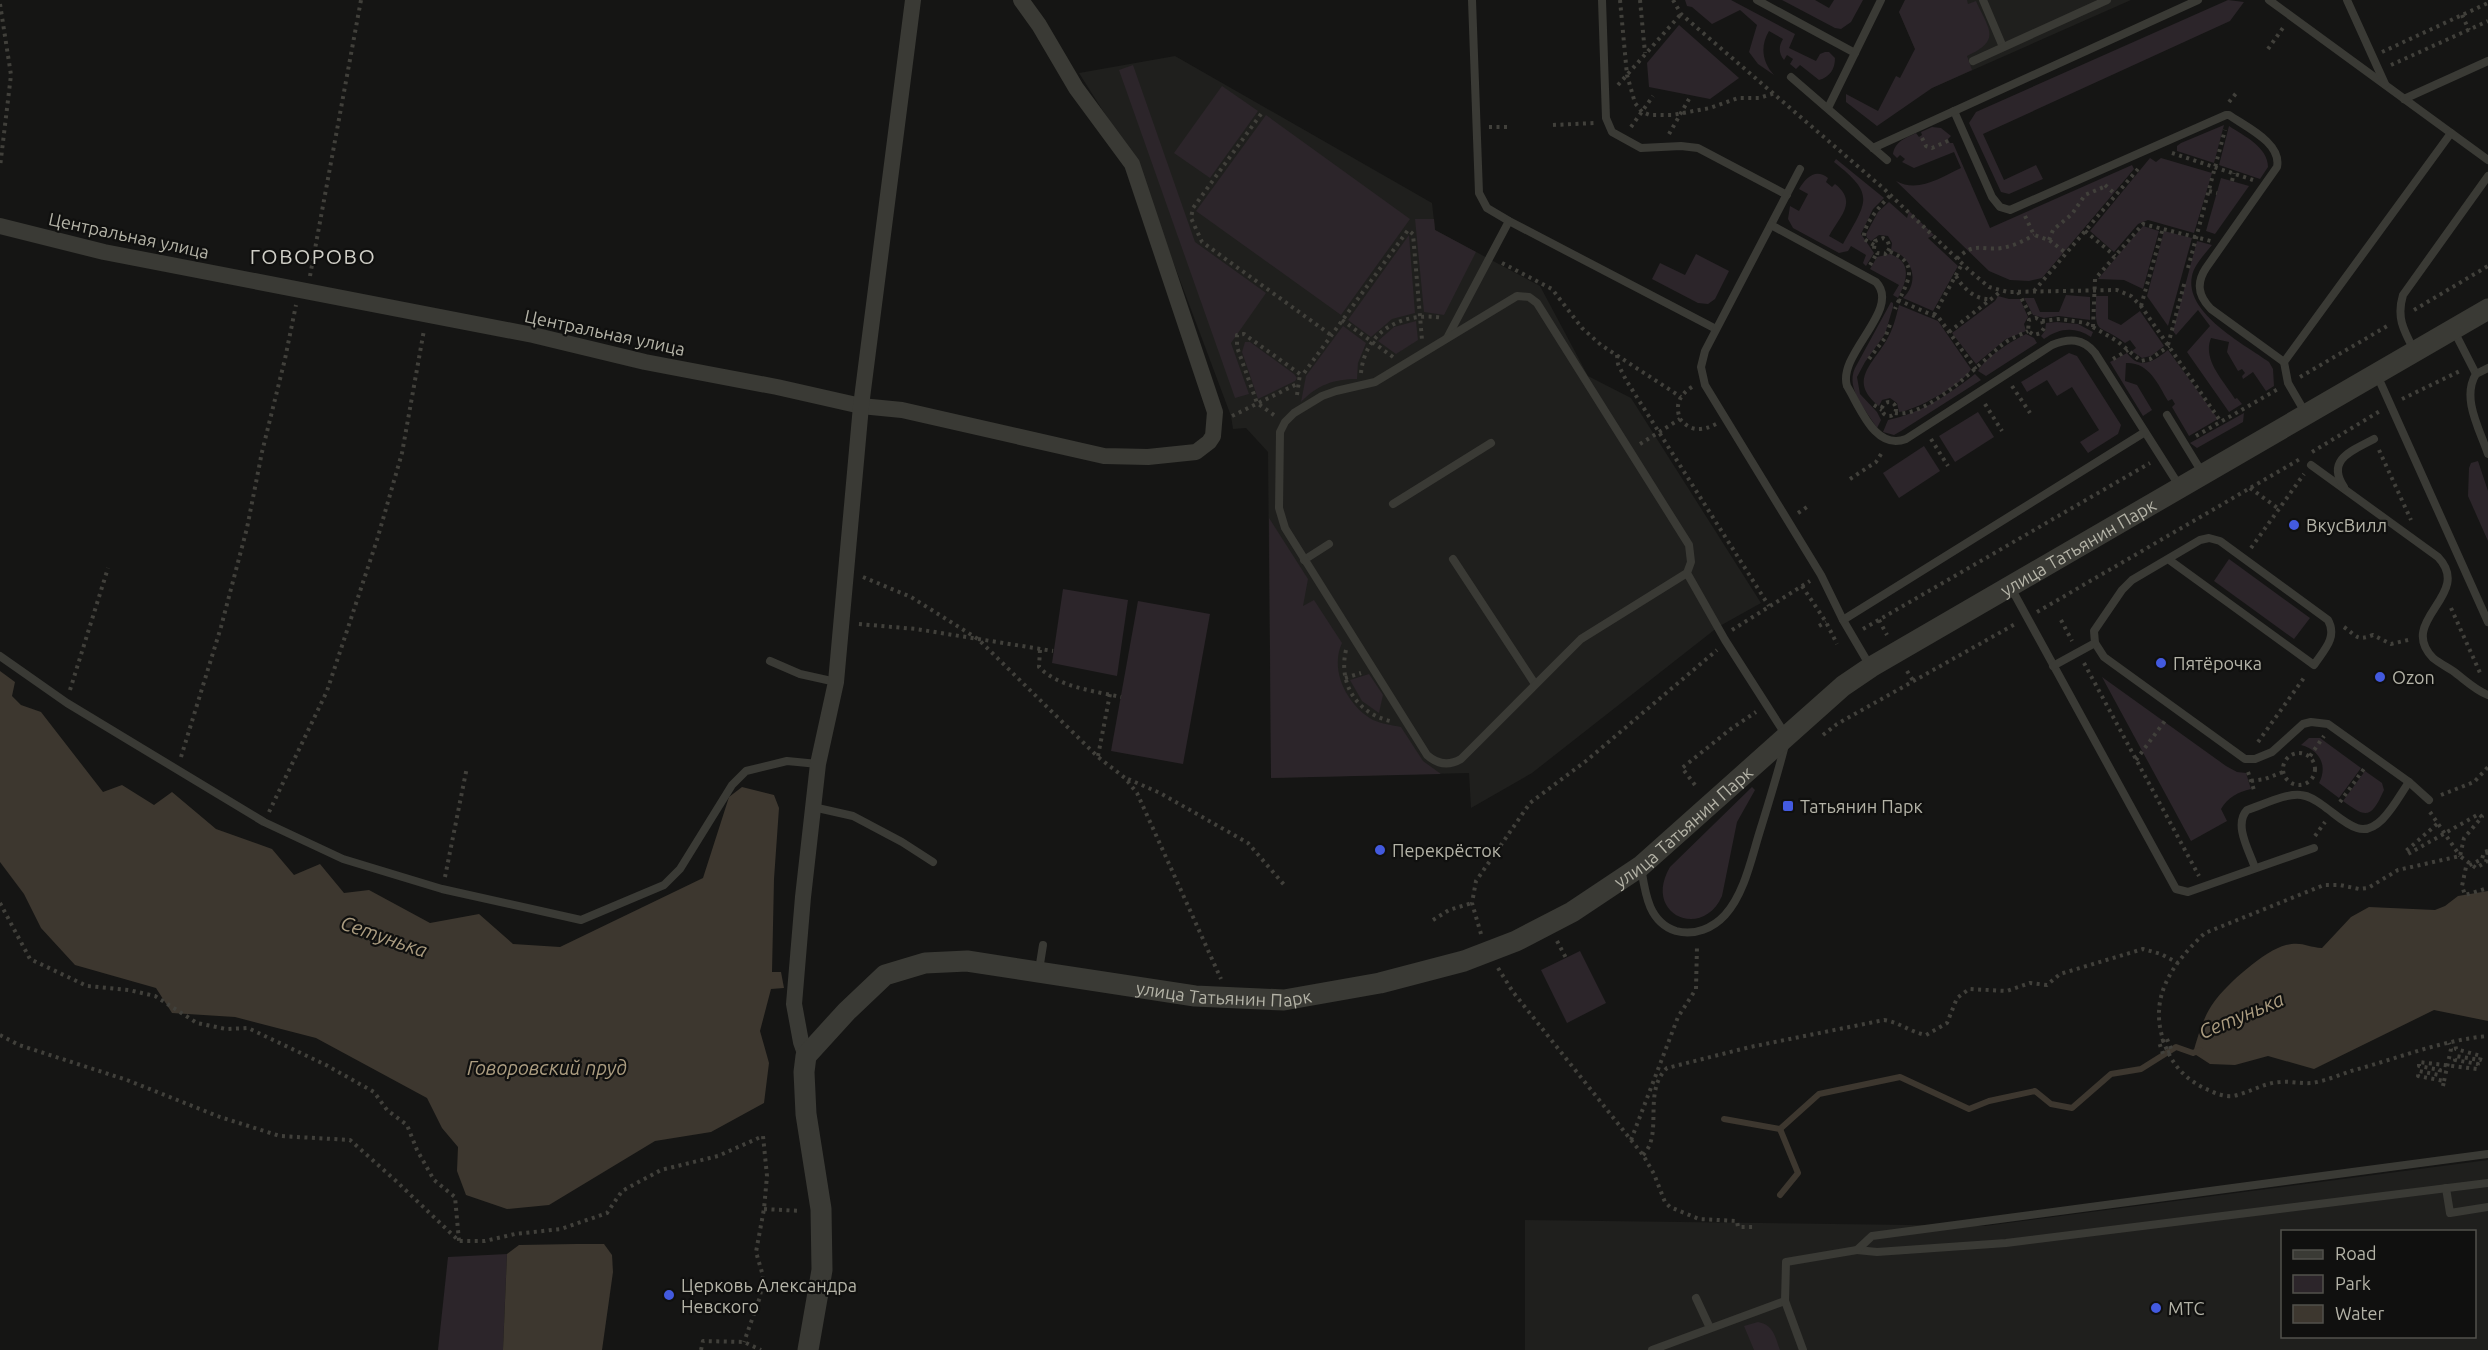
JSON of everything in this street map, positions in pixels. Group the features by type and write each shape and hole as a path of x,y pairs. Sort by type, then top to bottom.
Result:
{"street":[{"path":"808,1350 822,1270 821,1209 806,1114 804,1072 806,1056 794,1004 818,764 836,682 861,406 913,0"},
{"name":"Центральная улица","path":"0,226 104,252 427,315 861,406 902,410 1104,456 1148,457 1196,452 1209,442 1214,432 1215,412 1132,164 1076,88 1039,25 1021,0"},
{"name":"улица Татьянин Парк","path":"806,1056 847,1011 885,975 924,963 967,961 1039,970 1195,996 1284,1000 1390,980 1481,954 1516,941 1572,912 1641,866 1843,686 1871,667 2488,309"}],"lane":[{"path":"1472,0 1479,193 1487,208 1716,329"},
{"path":"1602,0 1607,123 1612,132 1641,148 1681,146 1698,148 1787,195"},
{"path":"1757,0 1855,52"},
{"path":"1828,108 1881,0"},
{"path":"1983,0 2003,47"},
{"path":"1973,61 2107,0"},
{"path":"1873,148 2198,0"},
{"path":"2269,0 2488,160"},
{"path":"2347,0 2385,85"},
{"path":"2404,99 2488,61"},
{"path":"1791,77 1887,160"},
{"path":"1954,111 1996,203 2010,210 2221,116 2229,115 2276,151 2277,167 2201,275 2199,283 2201,297 2211,309 2284,362 2288,384 2306,415"},
{"path":"2284,362 2451,133"},
{"path":"1800,169 1702,359 1703,380 1821,575 1843,620 1871,667"},
{"path":"2415,352 2402,328 2400,319 2403,295 2488,176"},
{"path":"1490,257 1509,220"},
{"path":"1771,225 1876,282 1884,294 1883,303 1849,366 1845,378 1847,386 1876,432 1889,441 1906,439 2052,345 2064,340 2080,341 2095,354 2180,488"},
{"path":"1446,339 1492,253 1490,257"},
{"path":"1517,296 1529,297 1537,303 1689,545 1690,562 1687,573 1588,634 1461,759 1449,764 1436,762 1426,755 1304,560 1285,528 1279,508 1279,437 1285,422 1294,413 1328,393 1376,382 1446,339 1517,296"},
{"path":"2454,330 2476,374"},
{"path":"2488,368 2476,374 2470,386 2470,401 2488,454"},
{"path":"2376,375 2488,622"},
{"path":"2167,415 2203,474"},
{"path":"1843,620 2145,432"},
{"path":"2346,490 2337,475 2340,462 2348,453 2374,439"},
{"path":"1393,504 1491,443"},
{"path":"2311,465 2446,565 2449,580 2444,594 2427,618 2424,635 2428,649 2433,657 2488,695"},
{"path":"2168,559 2313,665 2332,637 2328,620 2220,541 2209,538 2200,540 2132,580 2122,590 2094,631 2095,643 2104,657 2245,759 2264,757 2303,724 2319,722 2331,726 2409,782 2429,800"},
{"path":"1304,560 1329,544"},
{"path":"1453,559 1535,684"},
{"path":"1641,866 1645,894 1652,912 1663,924 1684,932 1695,932 1712,927 1726,914 1742,886 1787,737 1725,640 1687,573"},
{"path":"2010,586 2172,885 2184,892 2314,848"},
{"path":"2054,666 2095,643"},
{"path":"0,656 67,703 176,770 264,822 343,859 442,889 581,920 664,885 680,868 732,785 746,771 787,762 818,764"},
{"path":"770,661 800,674 836,682"},
{"path":"2255,868 2240,824 2242,815 2247,810 2288,796 2303,795 2316,800 2351,826 2358,829 2370,829 2379,823 2409,782"},
{"path":"813,807 853,816 902,842 933,862"},
{"path":"1039,970 1043,945"},
{"path":"1857,1250 1872,1236 1945,1224 2488,1154"},
{"path":"1803,1350 1785,1301 1786,1262 1857,1250 1877,1252 2006,1243 2488,1183"},
{"path":"2446,1188 2450,1213 2488,1207"},
{"path":"1696,1298 1710,1328"},
{"path":"1652,1350 1785,1301"}],"path":[{"path":"176,770 221,627 247,528 303,290 361,0"},
{"path":"1620,0 1627,75 1635,103 1642,112 1650,116 1681,113 1710,108 1738,98 1758,98 1775,93"},
{"path":"1640,0 1645,54"},
{"path":"1673,0 1681,14 1892,195 1980,281 2001,291 2117,290 2131,296 2141,306 2221,422"},
{"path":"2372,56 2488,3"},
{"path":"0,4 11,75 0,167"},
{"path":"1606,99 1681,14"},
{"path":"2462,15 2469,30"},
{"path":"2268,49 2292,17"},
{"path":"2379,71 2488,21"},
{"path":"2233,97 2238,91"},
{"path":"1623,139 1653,96"},
{"path":"1661,148 1689,99"},
{"path":"1261,114 1193,208 1191,218 1202,242 1331,335"},
{"path":"2018,292 2032,318 2043,321 2056,319 2078,321 2117,341 2141,361 2150,360 2168,345 2229,115"},
{"path":"1553,125 1607,123"},
{"path":"1499,127 1507,126"},
{"path":"1917,128 1929,148 1964,133"},
{"path":"2033,292 2156,146 2266,184"},
{"path":"2232,181 2234,173"},
{"path":"2049,240 2052,230 2072,214 2085,195 2106,186"},
{"path":"2209,191 2217,193"},
{"path":"1888,251 1885,254 1877,253 1874,245 1864,239 1864,234 1876,211 1892,195"},
{"path":"2020,206 2034,235"},
{"path":"2093,327 2095,279 2143,224 2223,244"},
{"path":"2141,306 2163,228"},
{"path":"1285,422 1257,403 1237,347 1236,338 1239,333 1245,334 1302,374 1408,230 1413,234 1424,353"},
{"path":"2085,231 2115,256"},
{"path":"1957,259 1965,250 2001,248 2034,235 2049,240 2066,254"},
{"path":"1874,245 1875,241 1883,238 1889,243 1888,251"},
{"path":"1864,366 1885,338 1908,284 1910,273 1903,259 1888,251"},
{"path":"1490,257 1552,289 1582,328 1601,345 1681,397"},
{"path":"1934,315 1962,264"},
{"path":"1956,276 1971,293 1985,300 1991,299"},
{"path":"1949,332 2001,291"},
{"path":"1884,294 1941,320 1988,386"},
{"path":"264,822 327,691 377,540 402,453 427,315"},
{"path":"1361,386 1364,358 1372,342 1385,329 1402,319 1420,316 1443,318 1455,323"},
{"path":"2028,331 2027,324 2032,318"},
{"path":"1342,320 1403,365"},
{"path":"2028,331 2034,334 2041,333 2044,328 2043,321"},
{"path":"1870,402 1887,416 1895,413 1908,413 1925,406 1963,381 2006,342 2028,331"},
{"path":"1617,355 1623,375 1658,433 1769,606"},
{"path":"1823,735 1837,724 2027,617 2390,405 2471,365"},
{"path":"2005,375 2030,413"},
{"path":"1703,380 1681,397 1677,411 1680,419 1692,429 1702,430 1726,419"},
{"path":"1231,416 1299,383"},
{"path":"1977,393 2002,431"},
{"path":"1882,410 1884,404 1889,402 1896,408 1895,413"},
{"path":"1658,433 1680,419"},
{"path":"1923,428 1948,466"},
{"path":"2374,439 2422,545"},
{"path":"1850,479 1876,462 1889,441"},
{"path":"2243,558 2311,465"},
{"path":"2250,488 2279,509"},
{"path":"1804,509 1810,505"},
{"path":"67,703 108,568"},
{"path":"846,571 911,597 978,639 1098,757 1125,778 1137,793 1224,986"},
{"path":"1482,937 1472,903 1476,881 1530,803 1586,761 1713,655 1733,629 1821,575"},
{"path":"1802,586 1826,622 1837,644"},
{"path":"2444,594 2483,681"},
{"path":"1879,620 1887,635"},
{"path":"2061,621 2205,886"},
{"path":"843,622 1053,651"},
{"path":"1819,626 1826,622"},
{"path":"2331,626 2341,625 2360,638 2364,639 2373,635 2391,644 2424,635"},
{"path":"1351,635 1344,657 1344,668 1349,690 1355,700 1373,715 1394,722 1406,722"},
{"path":"1040,650 1039,667 1048,676 1121,697"},
{"path":"1907,671 1914,682"},
{"path":"1098,757 1110,694"},
{"path":"1695,785 1682,768 1732,728 1767,705"},
{"path":"2136,760 2174,707"},
{"path":"2310,756 2331,726"},
{"path":"2302,752 2310,756 2315,762 2316,770 2314,777 2308,783 2301,786 2286,780 2283,764 2287,758 2294,753 2302,752"},
{"path":"442,889 467,767"},
{"path":"2429,800 2475,782 2488,767"},
{"path":"2251,781 2265,779 2283,772"},
{"path":"1125,778 1160,793 1248,843 1286,887"},
{"path":"2460,856 2464,838 2482,818 2479,814 2443,834 2408,854 2406,851 2437,824 2443,834 2460,856 2470,866"},
{"path":"2488,852 2484,852 2482,859 2466,867 2462,886 2464,895 2488,888"},
{"path":"2460,856 2398,870 2368,888 2359,890 2340,885 2324,885 2205,933 2164,981 2158,1023 2168,1052 2186,1077 2199,1086 2229,1096 2248,1092 2262,1085 2281,1082 2313,1083 2449,1043 2488,1036"},
{"path":"0,903 30,959 87,986 129,990 155,996 197,1023 226,1029 248,1028 326,1065 374,1092 387,1110 407,1125 417,1150 434,1180 455,1197 459,1241"},
{"path":"1433,920 1449,910 1472,903"},
{"path":"1557,941 1566,958"},
{"path":"1631,1141 1678,1017 1696,989 1697,946"},
{"path":"1643,1155 1649,1149 1653,1122 1652,1104 1658,1081 1667,1068 1750,1047 1884,1020 1899,1023 1914,1032 1926,1035 1947,1023 1957,998 1969,989 2007,991 2030,983 2047,985 2060,974 2143,949 2161,954 2178,963"},
{"path":"1498,967 1514,992 1643,1155 1654,1174 1665,1202 1670,1207 1699,1220 1737,1221 1738,1227 1756,1227"},
{"path":"0,1035 19,1045 127,1080 220,1117 280,1136 350,1140 459,1241 485,1241 515,1234 561,1229 607,1214 622,1191 661,1170 718,1156 763,1136 767,1176 756,1252 764,1276 760,1297 744,1342"},
{"path":"2449,1043 2451,1049 2448,1065 2443,1084 2418,1076 2418,1071 2439,1075 2440,1070 2419,1066 2420,1062 2448,1065 2477,1069 2478,1064 2455,1060 2456,1056 2480,1060 2481,1056 2456,1049 2455,1042"},
{"path":"764,1209 801,1211"},
{"path":"701,1350 703,1341 744,1342 761,1350"}],"shaded area":[{"path":"1905,0 2131,0 1932,88 1899,12"},
{"path":"1175,56 1432,203 1435,230 1540,286 1588,376 1631,398 1761,603 1718,627 1532,773 1471,808 1469,773 1271,778 1268,452 1246,428 1233,429 1231,416 1136,163 1079,73"},
{"path":"2488,1160 2488,1350 1525,1350 1525,1220 1985,1226"}],"green space":[{"path":"1685,0 1731,0 1795,34 1789,48 1816,61 1820,54 1829,52 1835,58 1833,69 1829,75 1819,80 1800,65 1796,69 1790,64 1793,59 1787,55 1784,60 1780,52 1783,39 1769,31 1763,48 1767,65 1774,75 1758,64 1749,52 1757,25 1740,10 1712,24 1692,7 1687,6"},
{"path":"1782,0 1815,0 1829,8 1834,0 1863,0 1851,22 1841,29"},
{"path":"1905,0 1967,0 1968,4 1976,1 1988,27 1989,39 1985,45 1967,56 1972,70 1932,88 1877,126 1846,102 1846,94 1878,111 1896,76 1900,78 1915,49 1899,12"},
{"path":"2228,0 2244,2 2230,21 1983,134 2004,180 2036,165 2043,179 2009,194 2001,192 1969,123 1976,112"},
{"path":"1679,25 1739,78 1710,99 1649,87 1647,63"},
{"path":"1133,65 1195,242 1266,293 1231,343 1249,394 1235,398 1119,70"},
{"path":"1222,86 1258,111 1210,178 1174,153"},
{"path":"1266,115 1410,219 1341,315 1196,211"},
{"path":"2224,125 2214,163 2177,151 2177,146 2181,143"},
{"path":"2229,126 2254,143 2264,154 2268,167 2260,179 2219,165"},
{"path":"1932,127 1941,128 1951,136 1948,139 1950,143 1953,143 1990,228 2132,165 2134,169 2042,278 2029,281 2010,280 1989,271 1896,181 1921,185 1961,168 1954,152 1914,168 1902,162 1905,159 1900,155 1897,158 1893,154 1896,146 1902,140 1916,133 1919,137 1922,135 1921,132"},
{"path":"2150,158 2156,162 2161,158 2212,173 2194,233 2148,220 2138,224 2114,252 2090,231"},
{"path":"1836,159 1884,198 1873,209 1861,234 1874,253 1866,266 1863,263 1866,255 1851,246 1848,251 1839,253 1793,228 1788,219 1790,206 1799,211 1808,194 1799,189 1805,181 1815,174 1824,175 1828,178 1826,182 1832,187 1835,184 1845,197 1845,209 1829,236 1843,244 1858,218 1863,199 1862,191 1834,162"},
{"path":"2221,178 2249,186 2215,234 2206,231"},
{"path":"1889,202 1907,218 1909,211 1934,235 1928,238 1958,266 1933,311 1903,298 1911,285 1912,271 1905,258 1891,250 1892,243 1888,236 1879,235 1871,241 1867,238 1866,234 1878,212"},
{"path":"1415,219 1434,219 1435,230 1476,252 1444,315 1424,312"},
{"path":"2143,226 2159,231 2143,289 2124,280 2098,279"},
{"path":"2164,231 2192,238 2168,326 2147,296"},
{"path":"1409,235 1415,313 1392,319 1371,337 1348,320"},
{"path":"2197,241 2212,245 2193,272 2192,290 2197,303 2218,326 2269,362 2273,369 2274,386 2266,391 2253,372 2243,379 2242,376 2245,373 2242,369 2238,371 2227,352 2229,342 2211,338 2209,354 2212,362 2235,399 2237,398 2242,404 2229,412 2187,352 2210,326 2198,310 2176,335 2173,331"},
{"path":"1696,254 1729,271 1715,299 1708,304 1698,303 1652,279 1660,263 1685,275"},
{"path":"1890,254 1897,257 1905,267 1904,285 1898,298 1893,295 1899,285 1870,269 1877,257"},
{"path":"2066,295 2090,297 2090,320 2059,316 2044,318 2033,315 2024,298 2034,298 2040,312 2059,312"},
{"path":"1998,296 2020,299 2028,317 2024,324 2026,331 2006,339 1976,364 1952,333 1995,301"},
{"path":"2096,296 2108,296 2108,319 2121,325 2140,311 2164,346 2151,356 2142,358 2132,351 2136,348 2130,340 2125,343 2097,324"},
{"path":"1891,302 1893,307 1885,334 1857,377 1860,394 1877,412 1881,420 1877,428 1858,400 1853,376 1855,368"},
{"path":"1899,305 1938,321 1971,369 1967,375 1939,395 1916,407 1899,412 1897,403 1890,398 1882,400 1879,406 1865,389 1864,381 1869,366 1891,332"},
{"path":"1416,321 1418,340 1396,354 1378,341 1394,327"},
{"path":"2046,323 2078,324 2093,332 2091,337 2079,331 2067,330 2055,332 2044,339 2041,336 2045,331"},
{"path":"1343,326 1366,343 1358,363 1357,379 1326,384 1313,391 1301,402 1306,376"},
{"path":"2026,334 2034,338 2037,343 1986,376 1978,371 1993,355"},
{"path":"1245,342 1250,342 1294,374 1297,378 1295,381 1258,399 1242,352"},
{"path":"2168,350 2218,419 2189,436 2172,407 2175,404 2172,399 2168,401 2147,370 2141,366 2126,363 2125,381 2137,385 2152,410 2143,416 2110,362 2127,353 2137,362 2152,361"},
{"path":"2069,353 2077,356 2121,425 2118,434 2088,453 2080,442 2099,430 2072,387 2057,396 2047,380 2027,392 2021,382"},
{"path":"1975,374 1981,380 1901,431 1894,435 1883,432 1888,420 1912,413 1934,402"},
{"path":"1978,412 1994,437 1955,462 1939,436"},
{"path":"2244,413 2243,422 2197,448 2190,443"},
{"path":"1924,446 1940,471 1899,498 1883,473"},
{"path":"2478,461 2488,491 2488,541 2468,496 2469,468 2471,463"},
{"path":"1269,518 1308,579 1303,606 1314,600 1342,643 1338,665 1343,687 1349,697 1364,714 1373,720 1401,727 1423,761 1441,774 1271,778"},
{"path":"2229,559 2310,618 2294,639 2214,581"},
{"path":"1063,589 1128,600 1117,676 1052,663"},
{"path":"1138,601 1210,614 1183,764 1111,751"},
{"path":"1369,674 1383,695 1379,713 1362,701 1350,680"},
{"path":"2102,677 2226,766 2237,772 2246,773 2251,789 2234,796 2221,809 2227,821 2191,841"},
{"path":"2309,738 2320,738 2361,768 2339,798 2319,783 2323,771 2320,760 2308,747 2301,745"},
{"path":"2365,771 2382,783 2384,790 2371,811 2363,813 2343,801"},
{"path":"1752,787 1755,790 1737,822 1722,896 1713,910 1702,917 1689,919 1678,916 1669,909 1664,898 1663,884 1670,867"},
{"path":"1580,951 1606,1003 1567,1023 1541,970"},
{"path":"507,1254 503,1350 438,1350 448,1257"},
{"path":"1758,1322 1771,1329 1780,1350 1754,1350 1744,1326"}],"water":[{"name":"Говоровский пруд","path":"0,671 15,682 12,696 21,705 41,712 103,792 122,785 154,805 172,792 216,829 272,849 294,875 320,864 344,893 369,890 430,923 479,914 513,944 560,947 703,878 729,797 742,787 774,795 779,808 774,879 772,972 781,972 784,988 771,989 760,1031 769,1063 764,1103 711,1132 655,1141 549,1205 507,1209 466,1195 457,1171 458,1147 442,1128 427,1098 316,1038 235,1017 172,1013 156,988 75,965 41,928 24,894 0,862"},
{"path":"2488,891 2488,1021 2434,1010 2314,1069 2268,1056 2235,1065 2210,1064 2193,1053 2204,1020 2220,995 2237,977 2277,948 2296,944 2322,948 2351,917 2369,907 2435,910 2458,896"},
{"path":"604,1244 612,1255 613,1272 602,1350 503,1350 507,1254 519,1245"}],"waterway":[{"name":"Сетунька","path":"1724,1119 1780,1129 1819,1094 1900,1077 1969,1109 1989,1101 2035,1091 2051,1104 2072,1108 2111,1074 2141,1069 2176,1047 2193,1053 2200,1050"},
{"path":"1780,1129 1798,1173 1780,1195"}],"place":[{"name":"ВкусВилл","path":"2294,525"},
{"name":"Пятёрочка","path":"2161,663"},
{"name":"Ozon","path":"2380,677"},
{"name":"Татьянин Парк","path":"1788,806"},
{"name":"Перекрёсток","path":"1380,850"},
{"name":"Церковь Александра Невского","path":"669,1295"},
{"name":"МТС","path":"2156,1308"}],"district":[{"name":"ГОВОРОВО","path":"313,256"}]}
